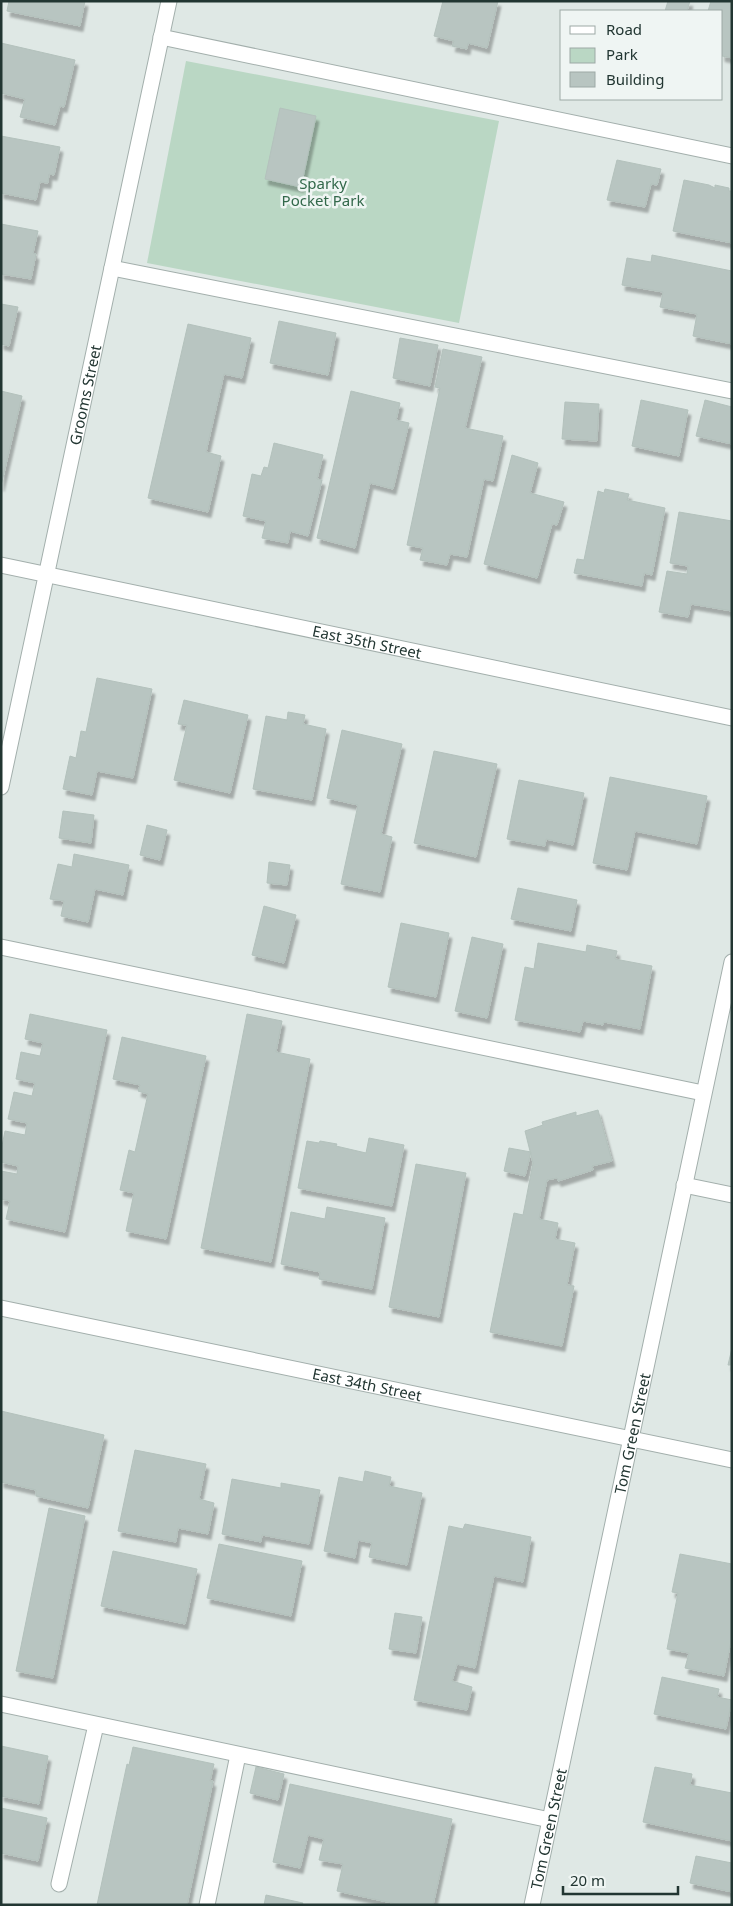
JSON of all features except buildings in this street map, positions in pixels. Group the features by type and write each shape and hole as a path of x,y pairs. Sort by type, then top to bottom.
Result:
{"street":[{"name":"Grooms Street","path":"1,787 169,1"},
{"path":"161,37 732,156"},
{"path":"112,268 732,391"},
{"name":"East 35th Street","path":"1,565 732,718"},
{"path":"1,947 703,1093"},
{"name":"Tom Green Street","path":"532,1905 703,1093 727,1009 732,962"},
{"path":"684,1185 732,1195"},
{"name":"East 34th Street","path":"1,1308 732,1460"},
{"path":"1,1704 550,1820"},
{"path":"59,1884 96,1725"},
{"path":"207,1905 238,1755"}],"green space":[{"name":"Sparky Pocket Park","path":"186,61 499,121 459,323 147,263"}]}
